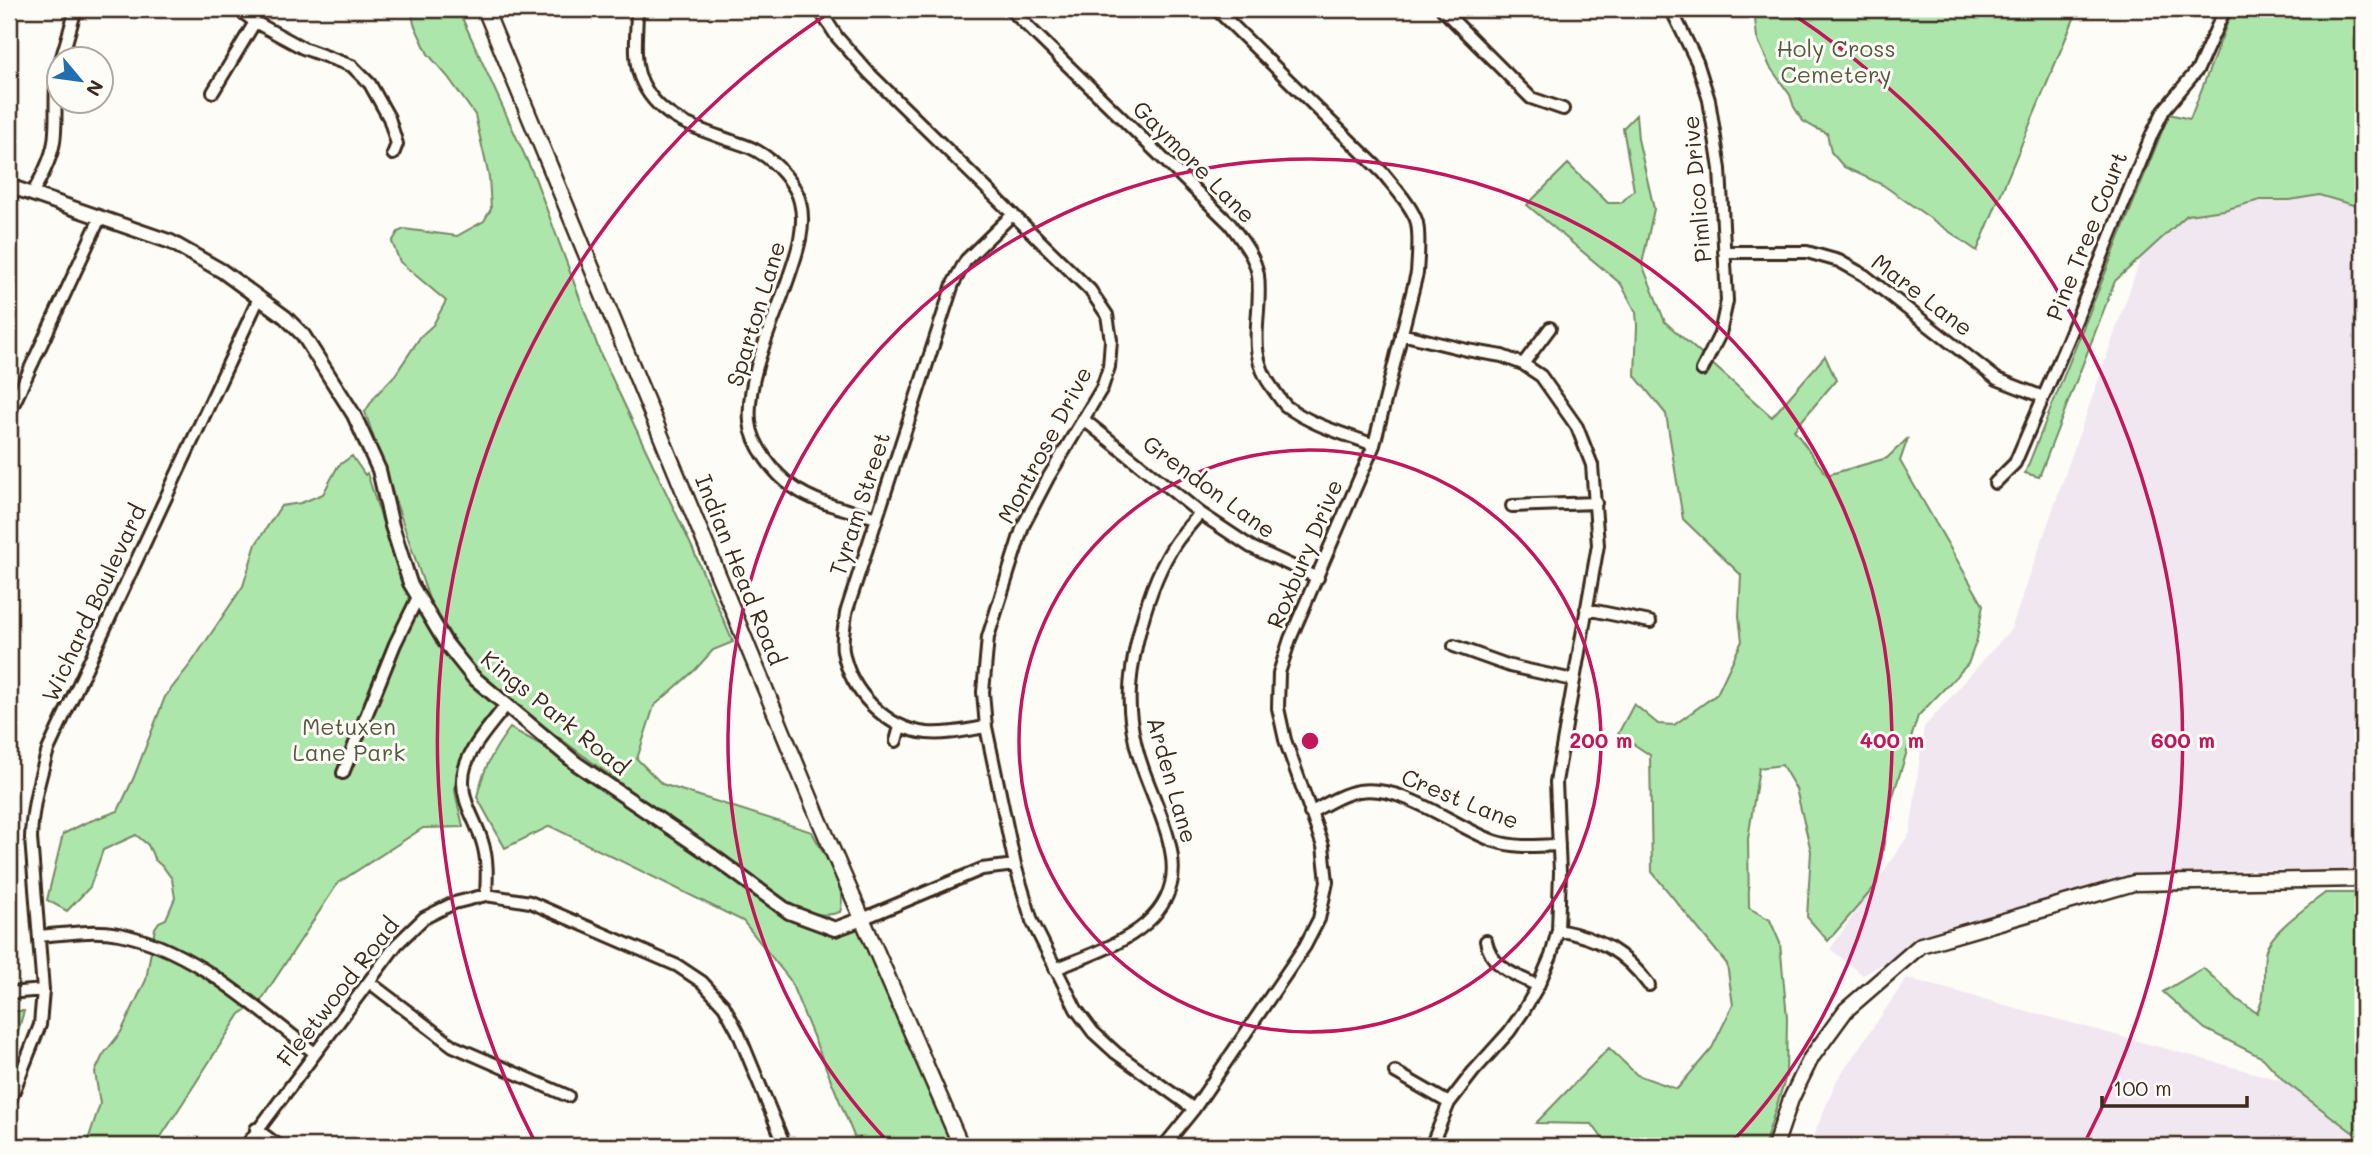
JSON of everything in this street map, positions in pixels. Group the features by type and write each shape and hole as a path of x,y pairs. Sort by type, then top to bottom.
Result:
{"main road":[{"name":"Indian Head Road","path":"485,9 812,804 961,1146"},
{"path":"1776,1146 1791,1099 1811,1058 1846,1010 1921,945 2134,883 2363,879"}],"street":[{"path":"65,46 76,9"},
{"path":"238,9 255,22 303,48 352,66 370,84 389,118 397,144 393,154"},
{"name":"Sparton Lane","path":"637,9 639,76 665,113 684,124 755,150 776,164 791,182 800,201 802,226 797,252 756,372 751,395 750,425 759,447 774,471 794,489 877,518"},
{"name":"Montrose Drive","path":"819,9 837,37 869,73 1090,290 1107,315 1111,340 1109,367 1102,388 1048,478 1023,526 988,637 983,692 986,727 1015,865 1032,921 1076,1009 1093,1032 1116,1053 1195,1109"},
{"name":"Gaymore Lane","path":"1010,9 1230,224 1246,245 1258,272 1256,355 1267,381 1284,404 1307,419 1374,446"},
{"name":"Roxbury Drive","path":"1164,1146 1195,1109 1305,946 1319,919 1327,881 1323,846 1285,740 1278,708 1279,673 1290,639 1374,446 1417,273 1417,222 1401,195 1383,173 1216,9"},
{"path":"1442,9 1531,98 1563,109"},
{"name":"Pimlico Drive","path":"1671,9 1697,62 1709,100 1720,169 1727,301 1720,334 1702,370"},
{"name":"Pine Tree Court","path":"1995,483 2015,463 2152,134 2164,110 2198,69 2225,9"},
{"path":"213,92 255,22"},
{"path":"32,194 44,172 54,143 54,116"},
{"name":"Kings Park Road","path":"9,186 170,242 222,271 285,317 303,335 354,415 379,470 392,526 410,583 445,642 473,677 577,764 714,856 789,912 835,929 862,919"},
{"name":"Tyram Street","path":"986,727 928,733 900,727 872,705 859,688 853,679 843,649 846,613 953,284 966,260 1013,214"},
{"path":"9,414 100,218"},
{"name":"Mare Lane","path":"1724,252 1807,252 1839,261 1864,275 1997,379 2043,397"},
{"name":"Wichard Boulevard","path":"9,1103 40,1025 43,990 31,838 37,786 48,750 259,298"},
{"path":"1523,364 1550,328"},
{"path":"1401,334 1502,356 1523,364 1541,376 1577,428 1591,465 1598,545 1556,782 1560,872 1558,930 1551,956 1538,986 1509,1032 1448,1103 1431,1146"},
{"name":"Grendon Lane","path":"1083,419 1200,513 1251,547 1318,578"},
{"path":"1512,506 1596,503"},
{"name":"Arden Lane","path":"1055,969 1102,949 1143,927 1159,909 1171,884 1172,857 1141,763 1130,719 1130,680 1142,621 1159,573 1176,542 1200,513"},
{"path":"343,773 418,597"},
{"path":"1586,610 1650,622"},
{"path":"1454,646 1510,666 1573,680"},
{"path":"486,895 487,866 482,841 467,807 463,778 470,756 506,705"},
{"path":"896,741 900,727"},
{"name":"Crest Lane","path":"1310,813 1351,793 1383,791 1406,798 1496,842 1519,846 1559,845"},
{"path":"862,919 982,869 1015,865"},
{"name":"Fleetwood Road","path":"246,1146 397,944 424,918 454,903 486,895 530,902 678,965 702,982 723,1006 738,1032 785,1146"},
{"path":"1558,930 1579,934 1608,946 1635,965 1649,985"},
{"path":"39,936 84,931 118,934 174,952 202,967 315,1053"},
{"path":"1486,941 1488,953 1495,963 1538,986"},
{"path":"369,982 453,1046 568,1096"},
{"path":"9,993 43,990"},
{"path":"1395,1072 1448,1103"},
{"path":"257,1129 279,1146"}],"shaded area":[{"path":"2186,129 2363,196 2363,870 2245,870 2136,876 1946,927 1863,975 1830,949 1910,833 1924,727 2011,629"},
{"path":"1907,978 2284,1081 2363,1140 2363,1146 1809,1146 1837,1080"}],"green space":[{"path":"411,9 458,9 535,178 601,355 691,545 733,642 713,650 695,670 654,706 637,759 662,784 812,832 838,882 842,903 840,912 823,915 795,907 678,826 511,702 466,660 429,599 365,412 375,396 395,375 421,336 433,325 446,301 400,262 392,242 398,232 404,229 457,236 484,221 491,209 489,177 475,115 428,54 414,24"},
{"name":"Holy Cross Cemetery","path":"1754,9 2078,9 1977,251 1883,185 1844,167 1831,152 1827,133 1803,121 1790,95 1770,67 1757,38"},
{"path":"2233,9 2363,9 2363,208 2319,195 2290,200 2260,200 2224,210 2187,215 2115,281 2039,477 2025,473 2169,114 2190,119"},
{"path":"1636,115 1638,139 1654,209 1642,264 1665,322 1772,417 1825,356 1836,380 1794,430 1827,475 1887,458 1908,438 1900,461 1983,605 1977,639 1968,664 1918,716 1891,802 1877,884 1828,941 1807,917 1811,851 1796,789 1782,765 1759,768 1748,839 1749,908 1770,920 1780,943 1787,1018 1786,1076 1764,1146 1608,1146 1592,1124 1536,1123 1609,1048 1637,1075 1677,1089 1712,1048 1733,1005 1727,964 1652,872 1650,755 1618,734 1634,704 1658,724 1674,725 1717,694 1742,641 1739,616 1741,575 1683,519 1666,414 1635,376 1636,312 1621,284 1527,205 1568,164 1608,203 1621,203 1634,190 1623,128"},
{"name":"Metuxen Lane Park","path":"352,456 365,475 367,473 396,562 426,626 453,662 499,706 470,744 459,766 455,789 463,827 423,828 338,883 260,1002 240,1014 155,1146 86,1146 100,1104 95,1072 103,1055 121,1032 146,980 155,928 159,922 166,919 175,898 172,879 155,860 148,845 136,835 103,850 90,887 67,911 47,900 63,834 118,811 165,697 243,586 256,544 281,506 301,503 323,494 338,466"},
{"path":"510,728 577,764 789,912 835,929 862,919 961,1146 858,1146 790,980 743,921 550,826 505,848 477,797 489,761"},
{"path":"2325,893 2363,893 2363,1140 2284,1081 2263,1058 2205,1029 2163,992 2203,968 2238,1000 2257,1013 2264,990 2267,947 2281,929"},
{"path":"9,1011 24,1011 9,1062"}]}
